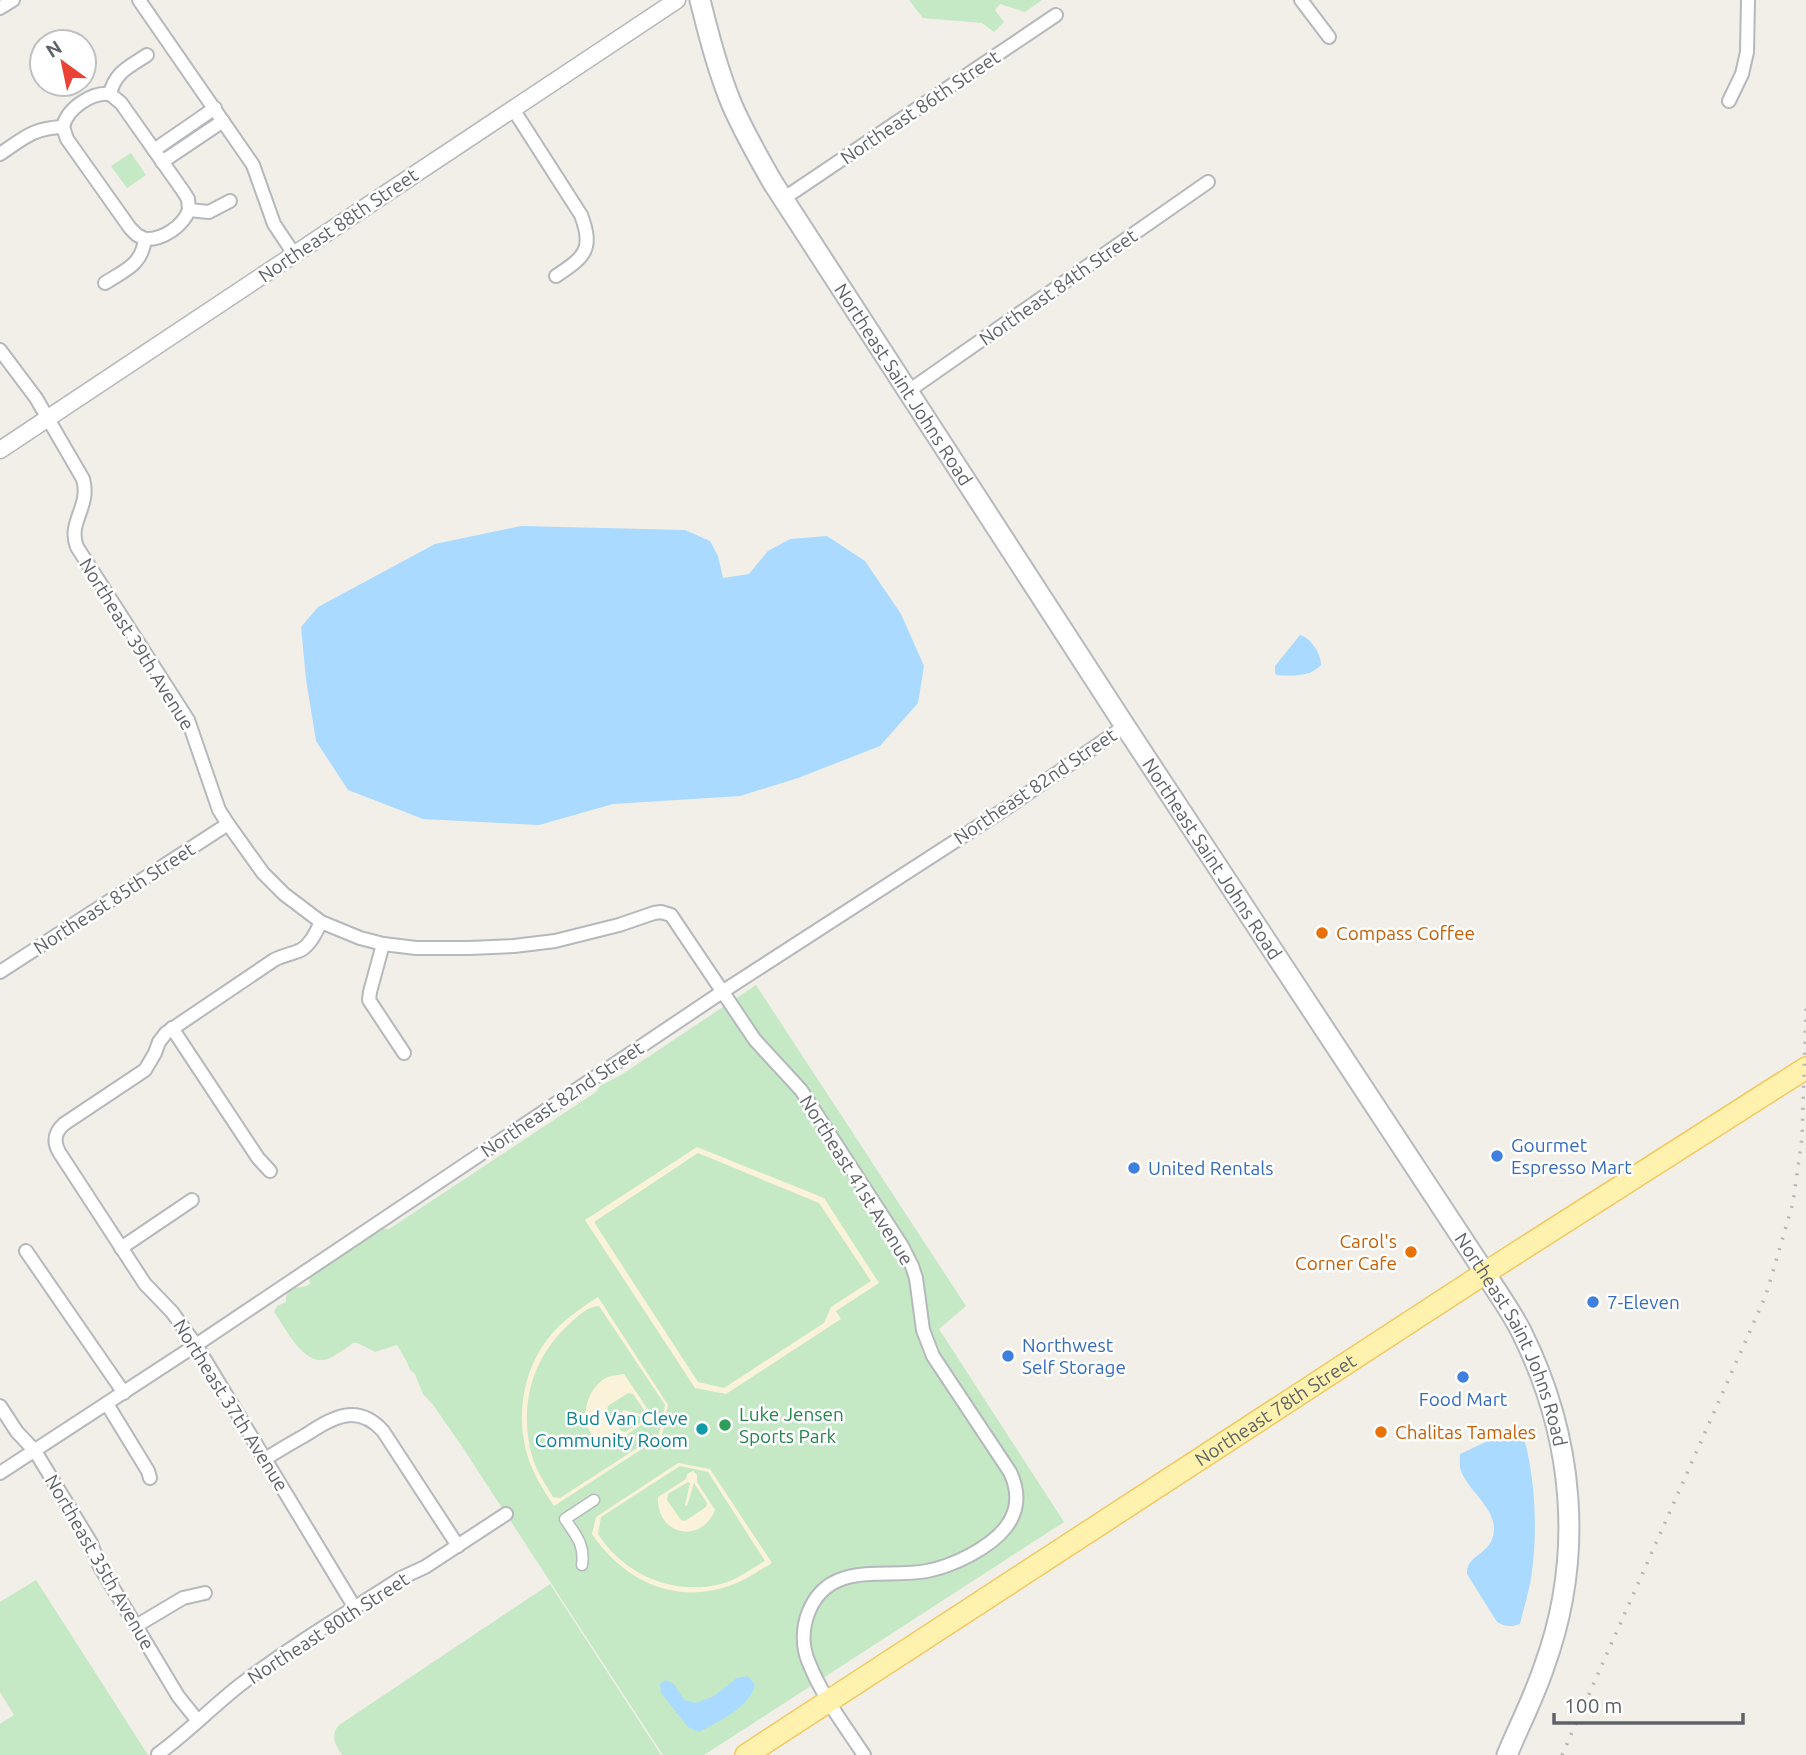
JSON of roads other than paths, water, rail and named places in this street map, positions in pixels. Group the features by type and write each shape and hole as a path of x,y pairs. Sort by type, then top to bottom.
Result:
{"main road":[{"name":"Northeast Saint Johns Road","path":"700,0 712,48 732,105 755,152 783,199 1521,1331 1540,1375 1563,1450 1568,1489 1569,1534 1566,1575 1545,1666 1507,1755"},
{"name":"Northeast 78th Street","path":"746,1755 1485,1272 1806,1069"}],"street":[{"path":"0,8 13,0"},
{"path":"139,0 253,165 274,224 294,254"},
{"name":"Northeast 88th Street","path":"0,450 677,0"},
{"path":"1301,0 1329,37"},
{"path":"1729,101 1742,74 1747,52 1748,0"},
{"name":"Northeast 86th Street","path":"783,199 1056,15"},
{"path":"110,94 116,77 147,55"},
{"path":"110,94 121,103 185,195 189,210 182,222 155,239 136,235 67,139 63,127 67,115 74,109 94,96 110,94"},
{"path":"154,149 215,108"},
{"path":"513,109 581,215 586,228 588,242 581,256 556,276"},
{"path":"162,162 223,121"},
{"path":"0,154 36,131 47,127 63,127"},
{"name":"Northeast 84th Street","path":"907,392 1208,182"},
{"path":"189,210 209,212 230,201"},
{"path":"105,283 139,260 145,239"},
{"name":"Northeast 39th Avenue","path":"0,350 36,398 80,473 85,486 85,499 75,528 77,547 188,720 219,810 263,873 284,894 321,922 360,938 383,944 433,948 527,945 572,937 654,913 667,913"},
{"name":"Northeast 82nd Street","path":"0,1473 124,1393 722,992 996,815 1125,726"},
{"name":"Northeast 85th Street","path":"0,972 228,824"},
{"name":"Northeast 41st Avenue","path":"667,913 675,919 755,1040 801,1090 902,1246 916,1278 923,1330 933,1356 1010,1472 1016,1486 1016,1507 1011,1520 1001,1533 972,1553 929,1571 850,1576 833,1583 821,1593 807,1614 803,1638 809,1663 829,1700"},
{"path":"270,1171 258,1158 172,1028 281,956 304,948 321,922"},
{"path":"383,944 369,1000 404,1053"},
{"name":"Northeast 37th Avenue","path":"172,1028 162,1037 145,1070 58,1130 55,1138 57,1149 148,1289 172,1312 196,1345 355,1608"},
{"path":"121,1248 192,1200"},
{"path":"26,1251 124,1393"},
{"path":"107,1404 148,1471 149,1478"},
{"name":"Northeast 35th Avenue","path":"0,1406 17,1432 35,1451 91,1543 99,1565 178,1696 198,1721"},
{"path":"265,1459 335,1418 352,1414 362,1416 383,1432 458,1546"},
{"path":"582,1565 582,1545 565,1519 594,1500"},
{"name":"Northeast 80th Street","path":"158,1754 242,1683 401,1578 425,1567 506,1514"},
{"path":"136,1626 183,1598 205,1593"},
{"path":"829,1700 864,1755"}],"water":[{"path":"521,526 685,530 710,541 718,556 723,578 749,574 768,551 790,539 827,536 865,561 901,614 924,666 918,703 880,746 798,778 740,796 613,804 539,825 423,819 348,790 316,741 301,627 318,607 435,544"},
{"path":"1300,635 1315,647 1321,665 1306,674 1277,675 1275,666"},
{"path":"1520,1426 1532,1479 1534,1554 1520,1624 1508,1626 1497,1622 1467,1574 1471,1562 1485,1550 1493,1538 1494,1529 1490,1513 1464,1478 1460,1454"},
{"path":"748,1676 755,1685 747,1700 732,1713 699,1732 688,1727 661,1693 660,1684 666,1680 674,1684 684,1700 696,1703 714,1696 737,1678"}],"railway":[{"path":"1562,1755 1766,1295 1793,1203 1802,1138 1806,1007"}],"place":[{"name":"Compass Coffee","path":"1322,933"},
{"name":"Gourmet Espresso Mart","path":"1497,1156"},
{"name":"United Rentals","path":"1134,1168"},
{"name":"Carol's Corner Cafe","path":"1411,1252"},
{"name":"7-Eleven","path":"1593,1302"},
{"name":"Northwest Self Storage","path":"1008,1356"},
{"name":"Food Mart","path":"1463,1377"},
{"name":"Luke Jensen Sports Park","path":"725,1425"},
{"name":"Bud Van Cleve Community Room","path":"702,1429"},
{"name":"Chalitas Tamales","path":"1381,1432"}]}
